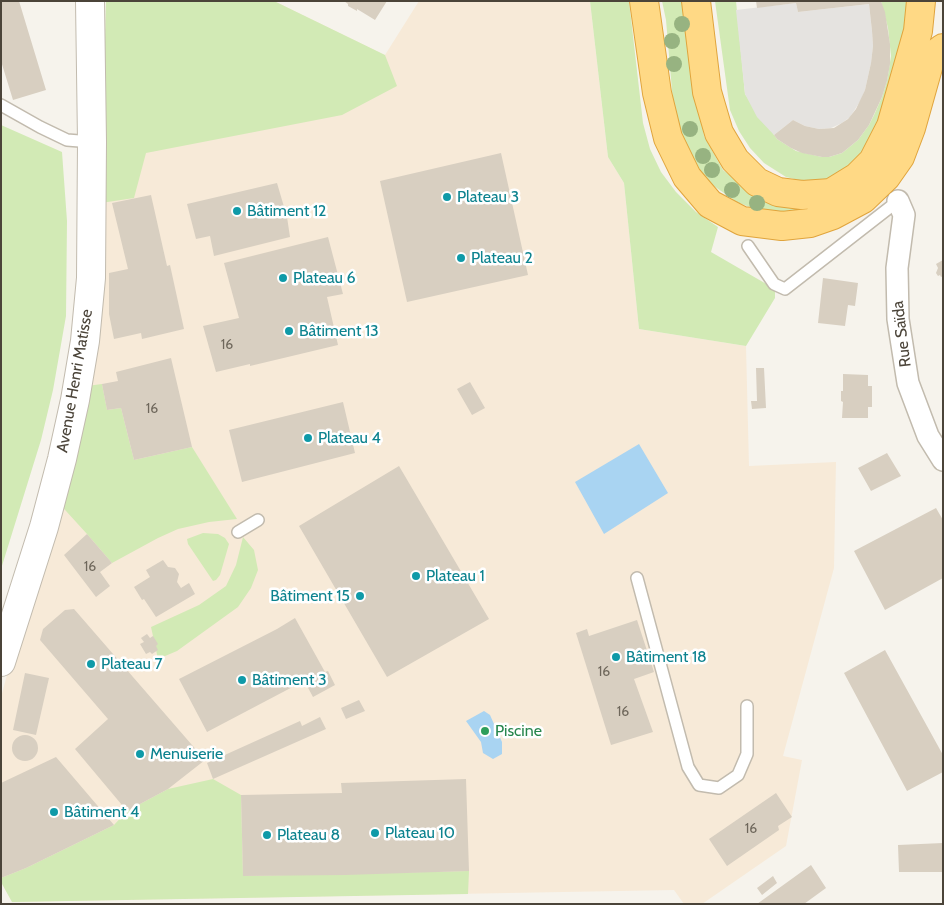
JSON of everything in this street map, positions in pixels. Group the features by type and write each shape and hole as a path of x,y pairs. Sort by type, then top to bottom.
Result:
{"highway":[{"path":"644,1 657,93 668,138 687,177 710,204 742,221 782,226 810,223 833,215 863,199 886,177 900,157 911,128 929,64 934,55 943,48"},
{"path":"696,1 707,92 719,133 735,160 757,182 778,192 802,195 831,192 857,177 873,161 891,126 918,31 921,1"}],"street":[{"name":"Avenue Henri Matisse","path":"1,662 44,527 62,459 85,341 91,278 90,1"},
{"name":"Rue Saïda","path":"898,201 904,215 897,268 898,319 908,383 928,436 943,460"}],"lane":[{"path":"1,104 40,127 68,140 92,142"},
{"path":"748,246 774,284 785,289 898,201"},
{"path":"238,532 258,520"},
{"path":"637,578 688,767 699,785 719,788 738,775 748,754 747,706"}],"shaded area":[{"path":"106,1 274,1 385,55 419,1 590,1 608,157 624,183 639,329 746,346 749,466 836,462 834,568 783,756 802,760 786,846 702,904 684,904 674,890 12,902 1,882 1,697 97,348"},
{"path":"796,3 798,12 869,4 873,46 871,63 861,100 850,117 842,123 831,128 819,129 805,126 793,120 774,135 757,117 745,94 736,10"}],"green space":[{"path":"106,1 274,1 385,55 397,86 342,115 146,153 134,198 101,203"},
{"path":"590,1 629,1 643,123 650,149 661,172 676,192 696,212 718,227 711,252 775,289 775,298 746,346 639,329 624,183 608,157"},
{"path":"662,1 689,1 704,136 723,170 760,197 809,206 805,211 762,212 737,202 708,182 687,152 674,114 666,20"},
{"path":"715,1 736,1 745,94 777,139 796,151 829,157 842,153 858,140 869,125 882,97 891,56 888,28 881,1 907,1 907,39 883,121 865,158 828,181 806,182 786,177 764,163 750,148 739,131 730,110"},
{"path":"1,125 62,152 67,221 66,316 53,390 41,440 1,569"},
{"path":"102,384 107,410 121,408 134,460 192,447 237,519 209,522 178,529 112,563 56,500 87,386"},
{"path":"203,533 218,534 225,538 229,544 220,575 213,581 188,544 187,539"},
{"path":"243,537 254,550 258,570 251,588 238,607 177,651 158,659 151,627 199,605 226,586 236,565"},
{"path":"213,779 241,795 243,876 469,871 468,894 12,902 1,882 1,878 26,868 114,825 127,811 168,789"}],"water":[{"path":"639,444 668,493 604,534 575,482"},
{"name":"Piscine","path":"484,711 490,715 502,742 502,754 493,759 483,753 481,742 466,721"}],"building":[{"path":"1,1 19,1 46,90 13,100 1,61"},
{"path":"344,1 387,1 375,20 348,6"},
{"path":"756,1 881,1 885,12 890,44 890,64 887,81 869,125 858,140 842,153 822,157 802,153 777,139 774,135 793,120 805,126 819,129 834,128 848,119 856,109 865,90 871,63 873,46 869,4 798,12 796,3 757,8"},
{"path":"501,153 528,275 407,302 380,181"},
{"name":"Bâtiment 12","path":"277,183 287,217 290,237 214,256 210,236 196,239 187,204"},
{"path":"151,195 167,266 170,265 184,329 142,339 141,333 114,339 109,314 109,273 128,269 112,203"},
{"path":"328,237 343,294 327,297 338,345 216,372 203,326 239,318 224,263"},
{"path":"943,260 943,276 941,277 936,273 938,268 936,264"},
{"path":"823,278 858,283 855,306 848,305 845,326 818,323"},
{"path":"171,358 192,447 134,460 121,408 107,410 102,384 118,381 116,372"},
{"path":"756,368 764,368 766,408 752,409 751,401 757,401"},
{"path":"843,374 868,375 868,386 872,386 872,407 868,407 868,418 842,418 843,402 841,401 841,391 843,391"},
{"path":"470,382 485,408 472,415 457,389"},
{"name":"Plateau 4","path":"343,402 355,453 242,482 229,430"},
{"path":"887,453 901,476 871,491 858,468"},
{"path":"399,466 489,619 387,677 299,526"},
{"path":"936,508 943,520 943,578 885,610 854,551"},
{"path":"87,534 112,563 100,572 110,586 96,597 64,555"},
{"path":"163,560 168,567 175,568 179,574 177,582 181,588 189,583 195,594 156,617 134,587 150,577 146,570"},
{"name":"Menuiserie","path":"74,609 205,760 168,789 127,811 75,749 108,719 40,640 43,629 65,610"},
{"name":"Bâtiment 3","path":"295,618 325,672 328,671 335,685 313,697 306,684 303,685 302,682 207,732 179,679"},
{"path":"637,620 654,672 634,679 653,732 611,745 576,633 587,629 589,636"},
{"path":"147,634 150,638 153,636 158,644 156,646 158,650 152,654 150,652 146,654 140,644 144,642 141,638"},
{"path":"885,650 943,755 943,772 907,791 844,673"},
{"path":"25,673 49,678 36,735 13,730"},
{"path":"359,700 365,711 346,719 341,708"},
{"path":"320,717 326,729 213,779 207,763 300,721 302,726"},
{"path":"25,735 34,739 38,748 34,757 25,761 16,757 12,748 16,739"},
{"name":"Bâtiment 4","path":"56,757 114,825 26,868 1,878 1,783"},
{"path":"466,779 469,871 243,876 241,795 342,793 341,783"},
{"path":"776,793 792,817 778,826 779,830 727,866 709,839"},
{"path":"943,843 943,872 899,872 898,845"},
{"path":"811,865 826,888 804,904 757,904"},
{"path":"773,876 777,883 762,895 757,888"}],"place":[{"name":"Plateau 3","path":"447,197"},
{"name":"Bâtiment 12","path":"237,211"},
{"name":"Plateau 2","path":"461,258"},
{"name":"Plateau 6","path":"283,278"},
{"name":"Bâtiment 13","path":"289,331"},
{"name":"Plateau 4","path":"308,438"},
{"name":"Plateau 1","path":"416,576"},
{"name":"Bâtiment 15","path":"360,596"},
{"name":"Bâtiment 18","path":"616,657"},
{"name":"Plateau 7","path":"91,664"},
{"name":"Bâtiment 3","path":"242,680"},
{"name":"Piscine","path":"485,731"},
{"name":"Menuiserie","path":"140,754"},
{"name":"Bâtiment 4","path":"54,812"},
{"name":"Plateau 10","path":"375,833"},
{"name":"Plateau 8","path":"267,835"}]}
